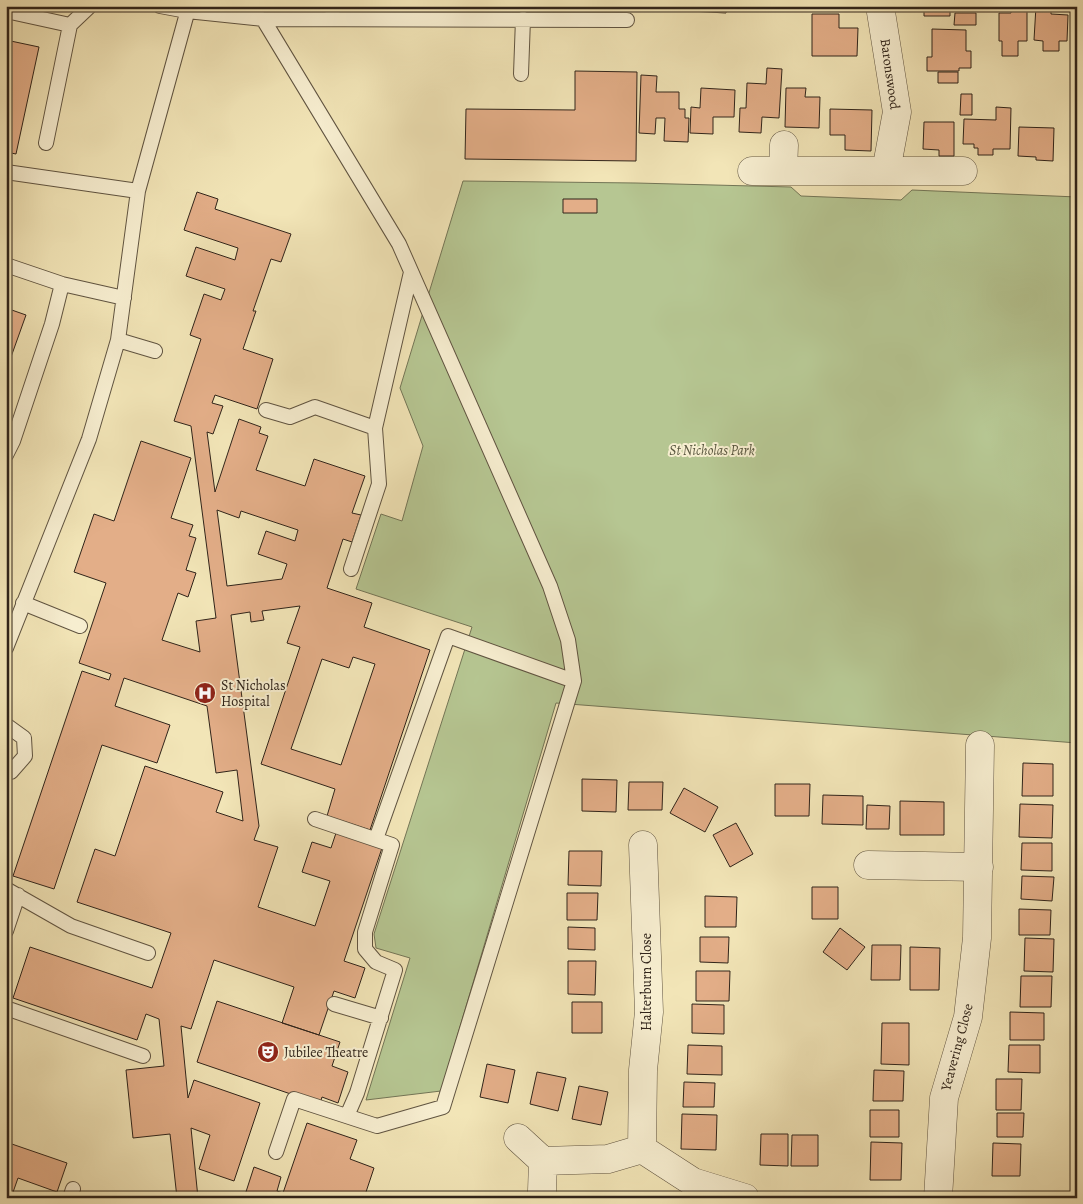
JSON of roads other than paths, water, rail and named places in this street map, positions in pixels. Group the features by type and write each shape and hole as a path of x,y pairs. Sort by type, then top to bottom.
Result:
{"street":[{"name":"Baronswood","path":"880,6 898,112 886,171"},
{"path":"752,171 784,158 886,171 963,171"},
{"name":"Yeavering Close","path":"938,1198 944,1098 968,1017 977,938 980,745"},
{"name":"Halterburn Close","path":"642,1149 643,1070 649,1012 643,845"},
{"path":"868,865 979,867"},
{"path":"518,1138 543,1161 608,1159 642,1149 693,1182 745,1198"},
{"path":"542,1191 543,1161"}],"lane":[{"path":"46,143 70,24 90,6"},
{"path":"160,6 263,19 332,13 523,19 538,13 628,20"},
{"path":"6,648 12,619 23,603 89,439 118,340 138,191 188,9"},
{"path":"6,12 70,24"},
{"path":"263,19 399,244 550,586 568,640 574,681 443,1107 377,1126 294,1099 276,1152"},
{"path":"521,74 523,19"},
{"path":"6,172 138,191"},
{"path":"6,265 62,284 124,298"},
{"path":"351,569 379,484 375,428 411,272"},
{"path":"6,455 13,441 48,335 62,284"},
{"path":"118,340 156,352"},
{"path":"266,410 290,418 315,407 375,428"},
{"path":"23,603 80,626"},
{"path":"376,839 448,636 574,681"},
{"path":"6,725 24,738 25,756 11,772 6,771"},
{"path":"315,819 392,845 365,932 365,949 376,962 395,970 348,1116"},
{"path":"6,930 12,892 71,926 148,953"},
{"path":"334,1004 381,1018"},
{"path":"6,1008 143,1056"}],"place":[{"name":"St Nicholas Hospital","path":"205,693"},
{"name":"Jubilee Theatre","path":"268,1052"}],"park label":[{"name":"St Nicholas Park","path":"712,450"}]}
